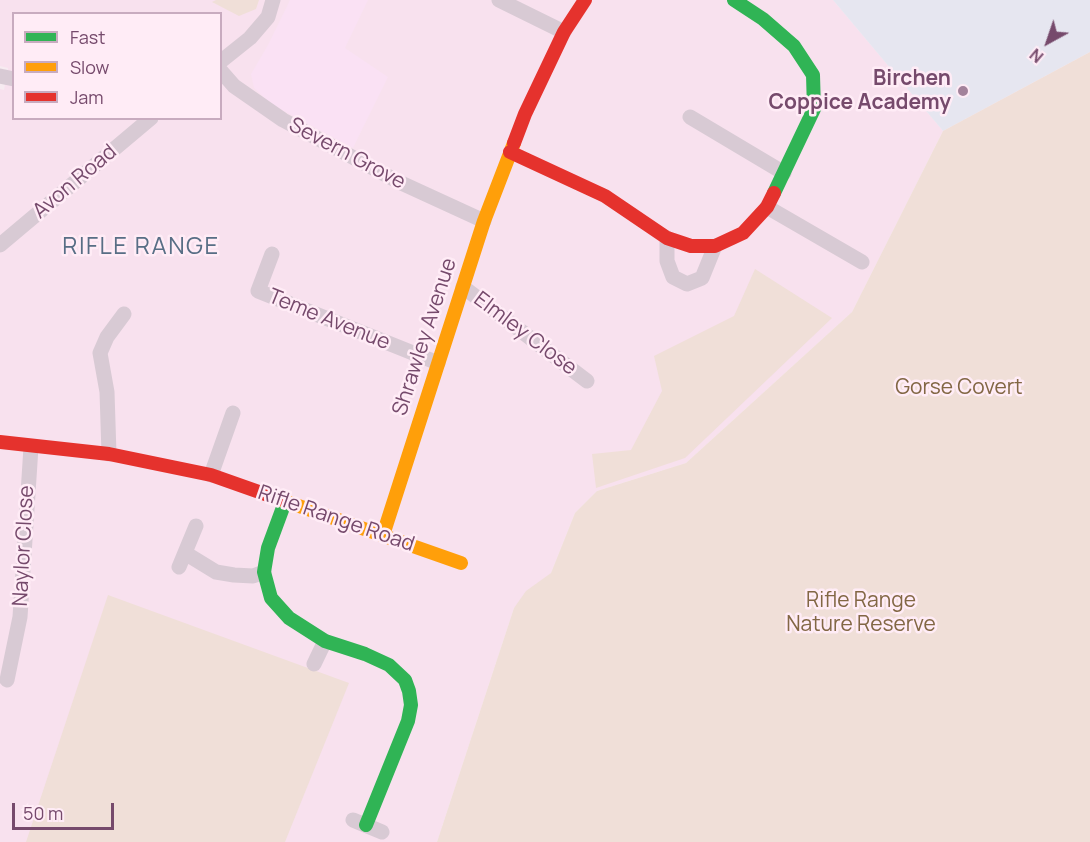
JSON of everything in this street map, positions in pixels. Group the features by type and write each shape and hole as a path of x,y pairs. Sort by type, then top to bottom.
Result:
{"street":[{"path":"222,60 250,38 263,23 268,17 273,0"},
{"path":"499,0 564,32"},
{"name":"Shrawley Avenue","path":"382,536 484,221 510,152 525,114 564,32 585,0"},
{"path":"510,152 604,195 667,238 691,246 715,246 743,233 767,207 814,109 813,75 794,46 763,19 734,0"},
{"name":"Severn Grove","path":"222,72 234,86 283,120 399,182 484,221"},
{"path":"690,117 784,173"},
{"name":"Avon Road","path":"0,245 132,124"},
{"path":"767,207 862,262"},
{"path":"667,238 667,261 673,277 687,284 702,278 715,246"},
{"name":"Teme Avenue","path":"272,254 258,291 438,363"},
{"name":"Elmley Close","path":"463,288 586,381"},
{"path":"109,454 107,392 100,353 107,337 124,314"},
{"path":"211,475 233,413"},
{"name":"Rifle Range Road","path":"0,442 109,454 211,475 461,563"},
{"name":"Naylor Close","path":"7,680 20,617 31,447"},
{"path":"285,502 268,548 264,572 271,598 279,609 325,641 389,664 405,680 409,691 411,705 408,722 359,823 382,832"},
{"path":"196,526 182,560 216,572 234,575 253,576 264,572"},
{"path":"314,664 325,641"}],"shaded area":[{"path":"0,0 833,0 943,131 852,312 686,463 597,491 575,513 551,573 514,608 437,842 0,842 0,89 4,90 8,68 0,66"},
{"path":"290,0 368,0 345,48 388,77 353,148 271,104 254,88 251,74"},
{"name":"Birchen Coppice Academy","path":"833,0 1090,0 1090,52 943,131"}],"green space":[{"path":"216,0 259,0 256,9 239,16 212,2"},
{"name":"Rifle Range Nature Reserve","path":"1090,52 1090,842 437,842 514,608 526,591 551,573 575,513 597,491 686,463 852,312 943,131"},
{"path":"755,269 832,318 685,458 596,488 592,454 631,450 662,391 654,356 734,316"},
{"path":"108,595 349,683 285,842 26,842"}],"traffic: fast":[{"path":"734,0 763,19 794,46 813,75 814,109 774,193"},
{"path":"285,502 268,548 264,572 271,598 289,618 325,641 365,654 389,665 405,680 409,691 411,705 408,721 366,825"}],"traffic: slow":[{"path":"383,535 484,221 514,143"},
{"path":"279,499 461,563"}],"traffic: jam":[{"path":"514,143 525,114 564,32 585,0"},
{"path":"510,152 605,196 667,238 691,246 715,246 743,233 767,207 774,193"},
{"path":"0,442 109,454 211,475 279,499"}],"place":[{"name":"Birchen Coppice Academy","path":"963,91"}],"district":[{"name":"RIFLE RANGE","path":"141,247"}],"park label":[{"name":"Gorse Covert","path":"959,388"}]}
